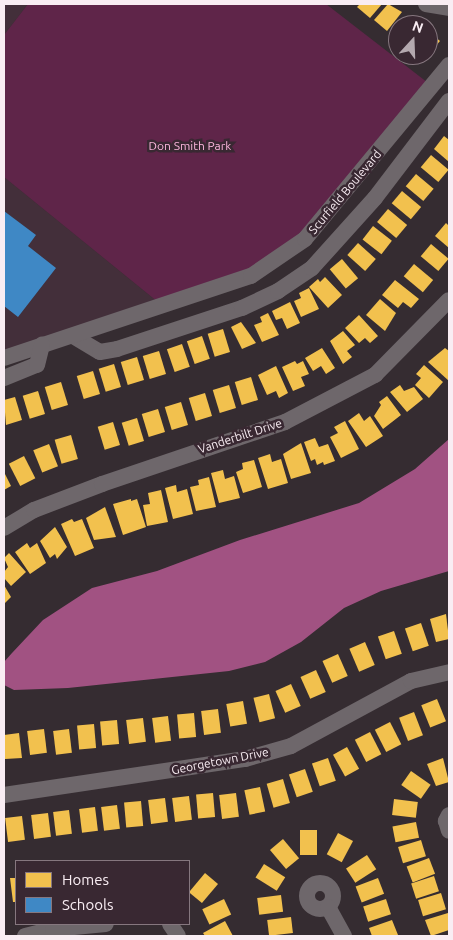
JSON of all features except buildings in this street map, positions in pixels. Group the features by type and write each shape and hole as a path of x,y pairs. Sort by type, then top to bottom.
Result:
{"street":[{"path":"426,4 449,8"},
{"name":"Scurfield Boulevard","path":"4,358 251,276 305,239 449,64"},
{"name":"Scurfield Boulevard","path":"73,336 100,352 117,349 242,308 278,291 312,268 375,198 449,101"},
{"name":"Vanderbilt Drive","path":"4,528 34,510 93,487 285,422 375,375 449,300"},
{"path":"4,378 37,364 42,345"},
{"name":"Georgetown Drive","path":"4,795 246,759 291,746 412,681 449,672"},
{"path":"449,815 446,821 449,831"},
{"path":"328,907 344,936"},
{"path":"25,936 52,929 95,925"},
{"path":"171,925 178,936"}],"shaded area":[{"path":"4,4 28,4 4,35"},
{"path":"4,177 164,307 4,358"},
{"path":"449,439 449,571 381,591 344,608 301,642 265,662 229,671 68,688 14,690 4,685 4,662 12,653 43,620 92,588 157,571 240,540 359,503 415,469"}],"green space":[{"name":"Don Smith Park","path":"28,4 326,4 388,52 388,65 405,65 432,86 305,239 251,276 164,307 4,177 4,35"}]}
